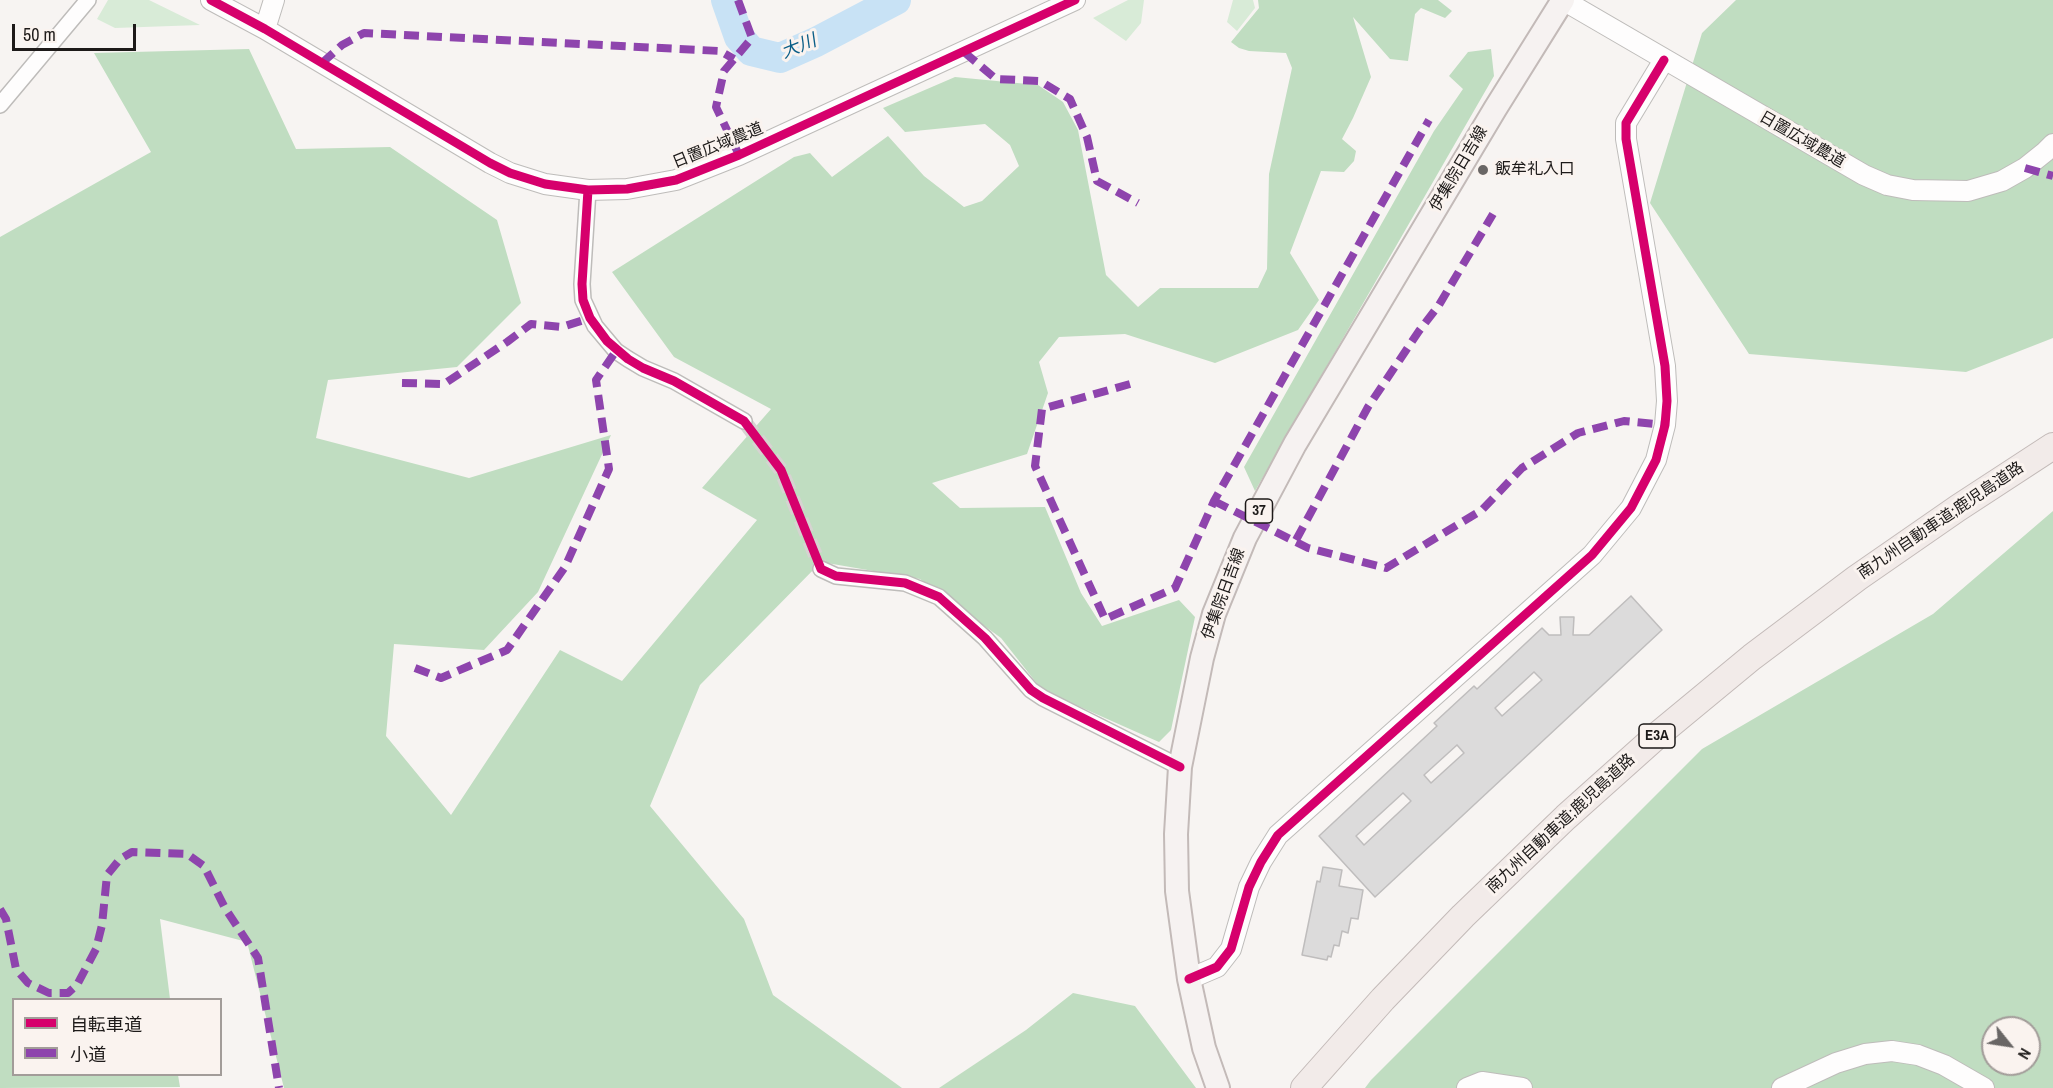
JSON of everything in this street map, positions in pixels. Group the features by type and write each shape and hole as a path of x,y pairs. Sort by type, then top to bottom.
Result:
{"highway":[{"name":"南九州自動車道;鹿児島道路","path":"1306,1085 1383,999 1463,916 1566,817 1660,733 1752,657 1857,578 1958,507 2053,446"}],"main road":[{"name":"伊集院日吉線","path":"1218,1088 1204,1048 1189,980 1177,891 1176,834 1180,767 1202,658 1214,614 1245,538 1301,434 1495,109 1563,0"}],"street":[{"path":"0,105 88,0"},
{"name":"日置広域農道","path":"211,0 265,29 500,168 545,184 588,190 627,189 676,180 739,155 1075,0"},
{"path":"265,29 274,0"},
{"name":"日置広域農道","path":"1563,0 1864,175 1887,185 1941,192 1968,191 2002,181 2025,168 2053,144"},
{"path":"1189,980 1217,968 1231,949 1249,887 1278,835 1593,555 1636,499 1656,460 1665,425 1667,401 1665,366 1626,139 1626,123 1664,60"},
{"path":"588,190 582,284 583,300 595,326 616,351 628,359 674,381 744,422"},
{"path":"821,569 836,576 905,583 939,597 985,638 1031,690 1180,767"},
{"path":"1782,1088 1855,1057 1892,1051 1918,1055 1944,1065 1984,1088"},
{"path":"1467,1088 1482,1082 1522,1088"}],"green space":[{"path":"108,0 149,0 200,25 115,28 97,19"},
{"path":"1128,0 1144,0 1141,23 1126,41 1093,18"},
{"path":"1233,0 1253,0 1255,8 1237,31 1227,22"},
{"path":"1258,0 1438,0 1452,11 1445,18 1421,8 1415,14 1408,61 1390,59 1353,17 1371,77 1342,139 1356,151 1354,161 1344,172 1321,171 1290,253 1319,300 1298,330 1215,363 1125,334 1059,337 1039,362 1048,393 1027,454 932,483 960,508 1045,507 1081,593 1102,626 1179,600 1195,617 1171,730 1159,742 1042,690 1001,638 920,579 821,562 700,685 650,806 744,919 773,995 902,1088 284,1088 247,942 160,919 170,998 12,998 12,1076 178,1076 180,1087 0,1088 0,237 151,152 94,53 249,49 296,149 390,147 497,220 521,303 457,367 328,380 316,438 469,478 611,435 538,592 484,650 394,644 386,736 451,815 560,650 622,681 757,520 702,488 771,409 674,357 612,272 794,157 810,153 832,177 888,136 924,176 964,207 982,201 1019,166 1010,145 985,124 905,132 883,108 955,77 1038,85 1063,102 1078,130 1106,275 1138,307 1160,288 1258,288 1267,269 1269,174 1292,68 1286,53 1249,51 1231,42 1259,8"},
{"path":"1736,0 2053,0 2053,338 1966,372 1749,354 1650,203 1702,33"},
{"path":"1491,49 1494,76 1255,491 1244,467 1434,131 1463,89 1449,76 1468,52"},
{"path":"2053,511 2053,1088 1365,1088 1702,749 1933,614"},
{"path":"1073,993 1135,1006 1196,1088 939,1088 1026,1030"}],"building":[{"path":"1631,596 1662,630 1375,897 1319,836 1437,726 1434,723 1474,686 1477,689 1542,628 1549,635 1561,635 1560,617 1574,617 1573,635 1589,635","holes":["1534,672 1542,680 1502,716 1495,708","1457,745 1464,753 1431,783 1424,775","1403,793 1411,801 1364,845 1356,836"]},
{"path":"1323,867 1342,870 1339,886 1363,890 1358,919 1351,918 1348,933 1342,931 1339,946 1334,945 1331,957 1328,956 1327,960 1302,955 1317,881 1320,882"}],"waterway":[{"name":"大川","path":"726,0 739,37 751,51 780,58 896,0"}],"tunnel":[{"path":"744,421 781,470 821,569"}],"marked path":[{"path":"738,0 752,38 724,71 716,107 739,155"},
{"path":"322,63 342,45 364,33 720,51 734,59"},
{"path":"964,52 996,79 1040,81 1070,99 1087,137 1097,181 1138,203"},
{"path":"1130,384 1042,409 1035,466 1105,619 1175,588 1214,501 1429,120"},
{"path":"2025,168 2053,176"},
{"path":"1296,540 1368,407 1439,305 1493,214"},
{"path":"402,383 444,384 531,324 562,327 590,318"},
{"path":"415,668 441,678 507,650 565,567 609,469 596,380 616,351"},
{"path":"1214,501 1308,548 1386,568 1482,510 1522,468 1578,433 1624,421 1665,425"},
{"path":"0,909 6,919 16,969 28,983 49,993 68,993 77,985 96,949 102,925 107,875 120,859 132,852 187,854 204,866 225,908 258,958 279,1088"}],"cycle path":[{"path":"211,0 265,29 490,163 510,173 545,184 588,190 627,189 676,180 739,155 1075,0"},
{"path":"1189,979 1217,967 1231,949 1249,887 1278,835 1592,555 1631,508 1656,460 1665,425 1667,401 1665,366 1626,139 1626,123 1664,60"},
{"path":"588,190 582,284 583,300 590,318 607,341 628,359 674,381 744,421 781,470 821,569 836,576 905,583 939,597 985,638 1031,690 1180,767"}],"place":[{"name":"飯牟礼入口","path":"1483,170"}]}
